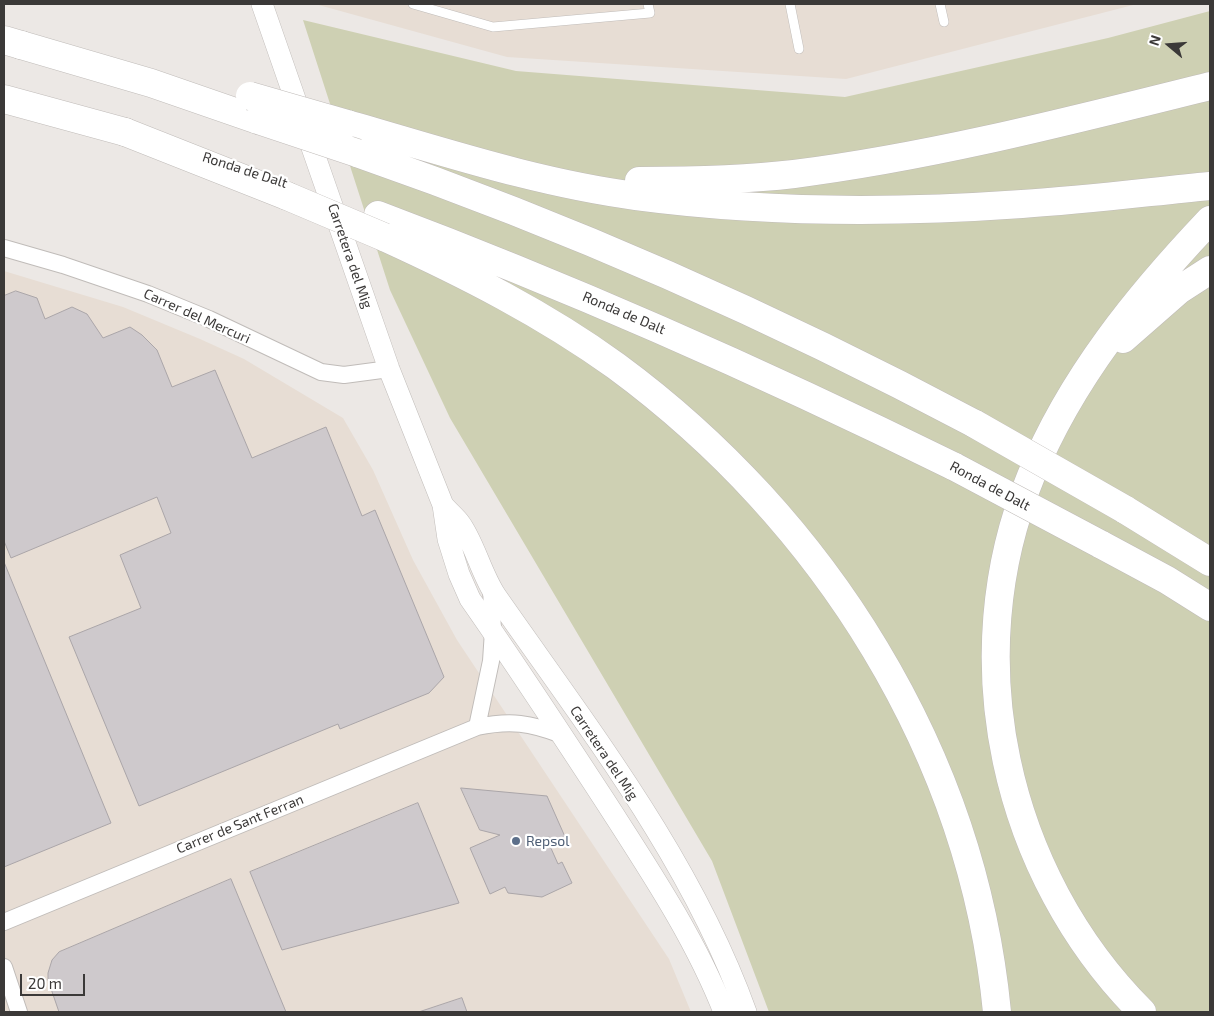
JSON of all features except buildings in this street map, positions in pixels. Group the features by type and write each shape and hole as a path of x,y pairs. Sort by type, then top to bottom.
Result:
{"highway":[{"path":"13,42 151,83 254,108 347,124 459,157 590,188 636,196 778,210 899,210 1014,205 1210,186"},
{"path":"403,140 592,177 638,181 746,178 841,167 935,150 1210,86"},
{"name":"Ronda de Dalt","path":"4,99 125,132 381,226 527,272 793,388 955,467 1167,580 1210,607"},
{"path":"254,108 357,153 474,195 694,286 823,346 974,424 1124,509 1210,562"},
{"path":"1142,1012 1097,961 1070,924 1046,881 1026,834 1008,773 998,713 995,660 999,595 1012,534 1031,476 1066,406 1108,338 1156,277 1210,220"},
{"path":"381,226 509,298 614,364 676,412 711,444 767,500 801,541 842,598 884,664 908,709 940,782 975,890 984,928 997,1012"},
{"path":"1066,406 1119,343 1179,290 1210,270"}],"street":[{"name":"Carretera del Mig","path":"262,4 389,369 443,505 448,539 459,574 470,599 562,735 673,908 717,994 724,1012"},
{"name":"Carrer del Mercuri","path":"4,248 63,264 148,294 209,319 321,372 344,375 389,369"},
{"name":"Carretera del Mig","path":"443,505 460,523 491,588 592,734 682,872 733,975 746,1012"},
{"path":"477,727 491,661 493,631 491,588"},
{"name":"Carrer de Sant Ferran","path":"4,922 477,727 512,722 526,724 562,735"},
{"path":"4,967 20,1012"}],"lane":[{"path":"413,4 493,26 650,13 648,4"},
{"path":"790,4 799,49"},
{"path":"940,4 944,22"}],"shaded area":[{"path":"315,4 1137,4 846,79 507,57"},
{"path":"4,271 123,307 200,339 244,359 343,418 373,470 413,560 457,640 669,959 691,1012 4,1012"}],"green space":[{"path":"1210,11 1210,1012 769,1012 712,861 450,418 390,290 303,20 516,71 845,97 1108,38"}],"place":[{"name":"Repsol","path":"516,841"}]}
